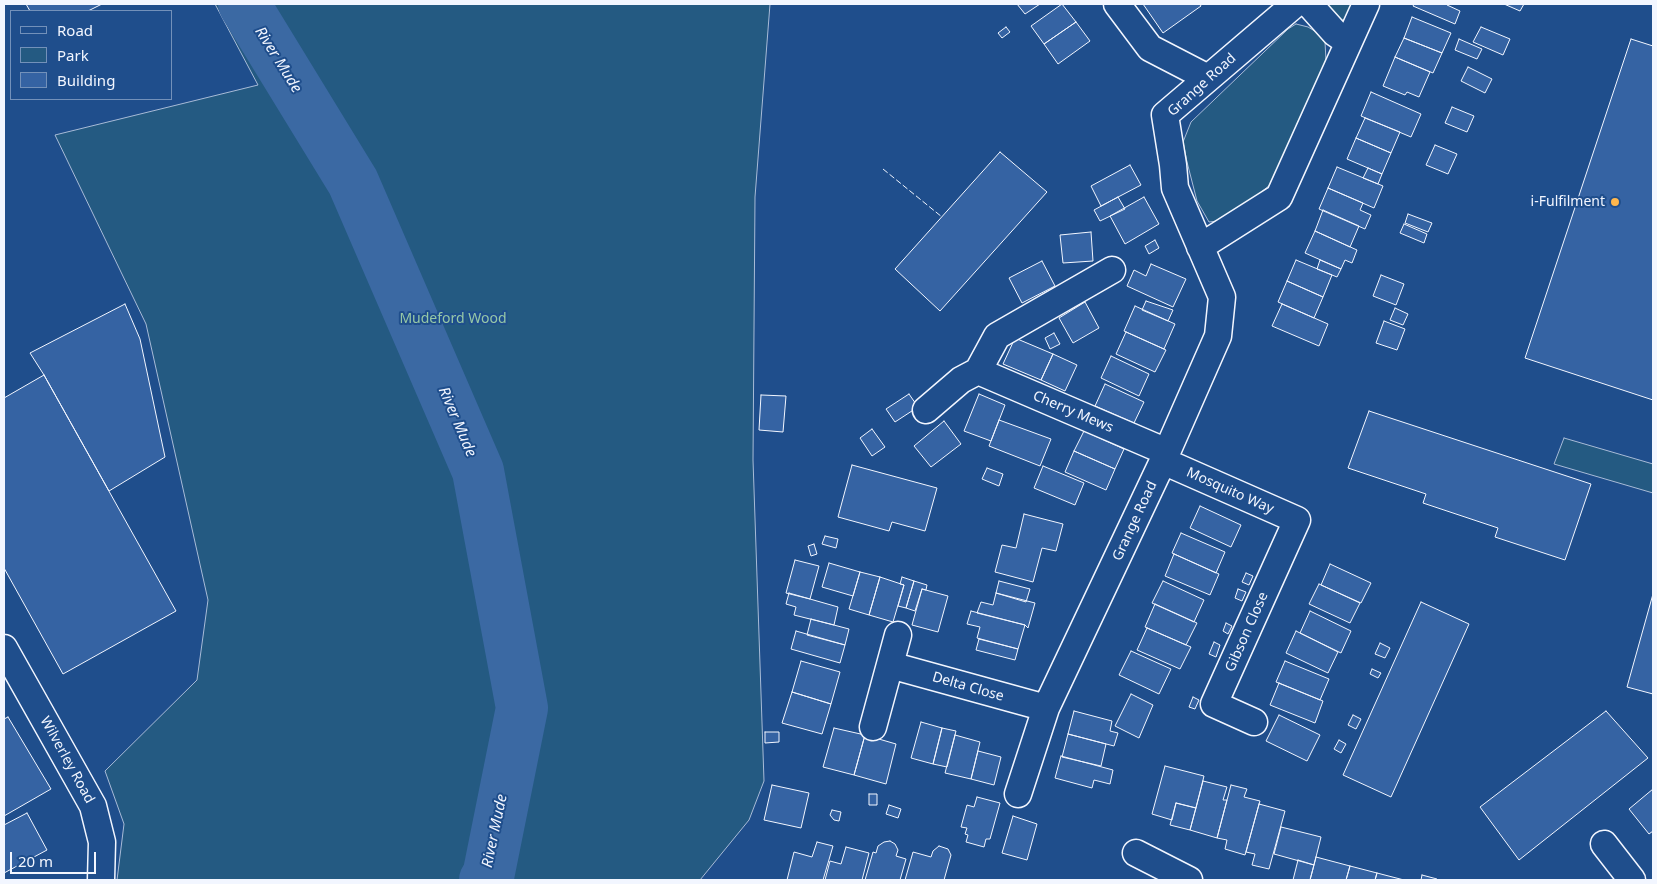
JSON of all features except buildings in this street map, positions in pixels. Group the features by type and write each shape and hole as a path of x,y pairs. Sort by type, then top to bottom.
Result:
{"street":[{"path":"1117,4 1150,48 1208,78"},
{"name":"Grange Road","path":"1018,794 1046,708 1165,457 1218,336 1222,297 1175,188 1164,115 1295,4"},
{"path":"1308,4 1335,33 1348,42"},
{"path":"1200,247 1279,197 1366,4"},
{"path":"926,410 961,380 978,371 997,336 1112,270"},
{"name":"Cherry Mews","path":"978,371 1165,457"},
{"name":"Mosquito Way","path":"1165,457 1296,520"},
{"name":"Gibson Close","path":"1254,722 1214,704 1296,520"},
{"path":"873,727 898,635"},
{"name":"Wilverley Road","path":"4,648 93,806 102,842 101,880"},
{"name":"Delta Close","path":"890,665 1046,708"},
{"path":"1604,844 1632,880"},
{"path":"1136,854 1190,880"}],"green space":[{"name":"Mudeford Wood","path":"215,4 770,4 755,197 753,460 764,781 749,820 700,880 117,880 124,824 105,771 197,680 208,600 146,324 55,135 258,85"},
{"path":"1328,4 1355,4 1345,20 1337,20"},
{"path":"1296,24 1308,27 1318,33 1325,42 1326,61 1275,181 1226,220 1209,222 1197,201 1183,142 1191,122 1288,29"},
{"path":"1564,438 1653,464 1653,493 1554,464"}],"waterway":[{"name":"River Mude","path":"244,4 353,182 478,471 522,708 488,877 485,880"}],"fence":[{"path":"883,169 942,217"}],"place":[{"name":"i-Fulfilment","path":"1615,202"}]}
